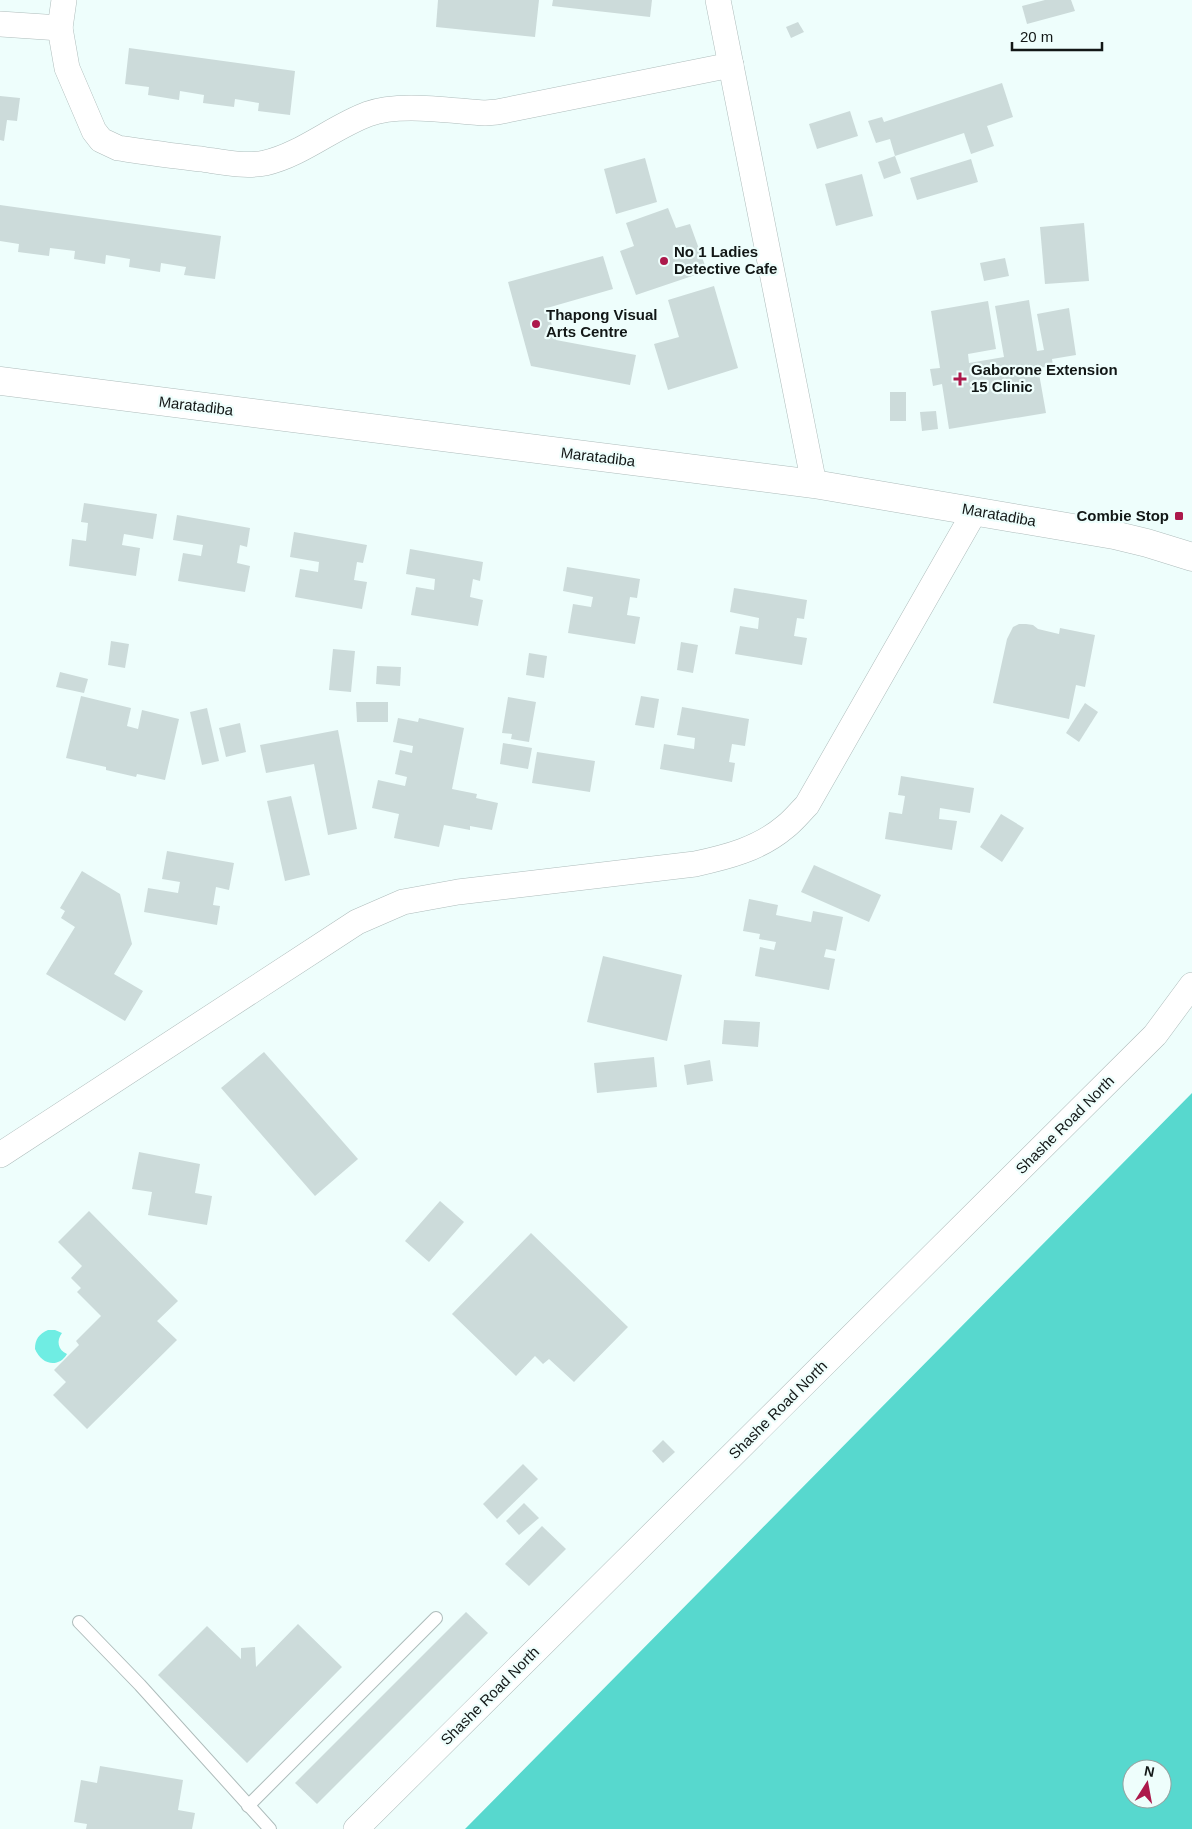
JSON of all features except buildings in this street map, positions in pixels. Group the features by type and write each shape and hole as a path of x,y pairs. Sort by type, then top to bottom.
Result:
{"street":[{"path":"64,0 60,28 67,68 94,131 101,140 118,148 243,165 280,159 346,123 369,113 387,109 407,108 484,113 497,112 731,65"},
{"path":"718,0 814,484"},
{"path":"0,24 60,28"},
{"name":"Maratadiba","path":"0,381 814,484 1114,535 1192,557"},
{"path":"0,1155 357,922 403,902 458,892 695,864 727,857 758,846 785,827 807,804 975,511"},
{"name":"Shashe Road North","path":"356,1829 1155,1035 1192,985"}],"lane":[{"path":"248,1806 436,1618"},
{"path":"79,1622 140,1685 270,1829"}],"shaded area":[{"path":"1192,1093 1192,1829 465,1829"},
{"path":"48,1330 62,1333 59,1345 67,1354 59,1362 50,1363 45,1361 35,1349 38,1337"}],"place":[{"name":"No 1 Ladies Detective Cafe","path":"664,261"},
{"name":"Thapong Visual Arts Centre","path":"536,324"},
{"name":"Gaborone Extension 15 Clinic","path":"960,379"},
{"name":"Combie Stop","path":"1179,516"}]}
